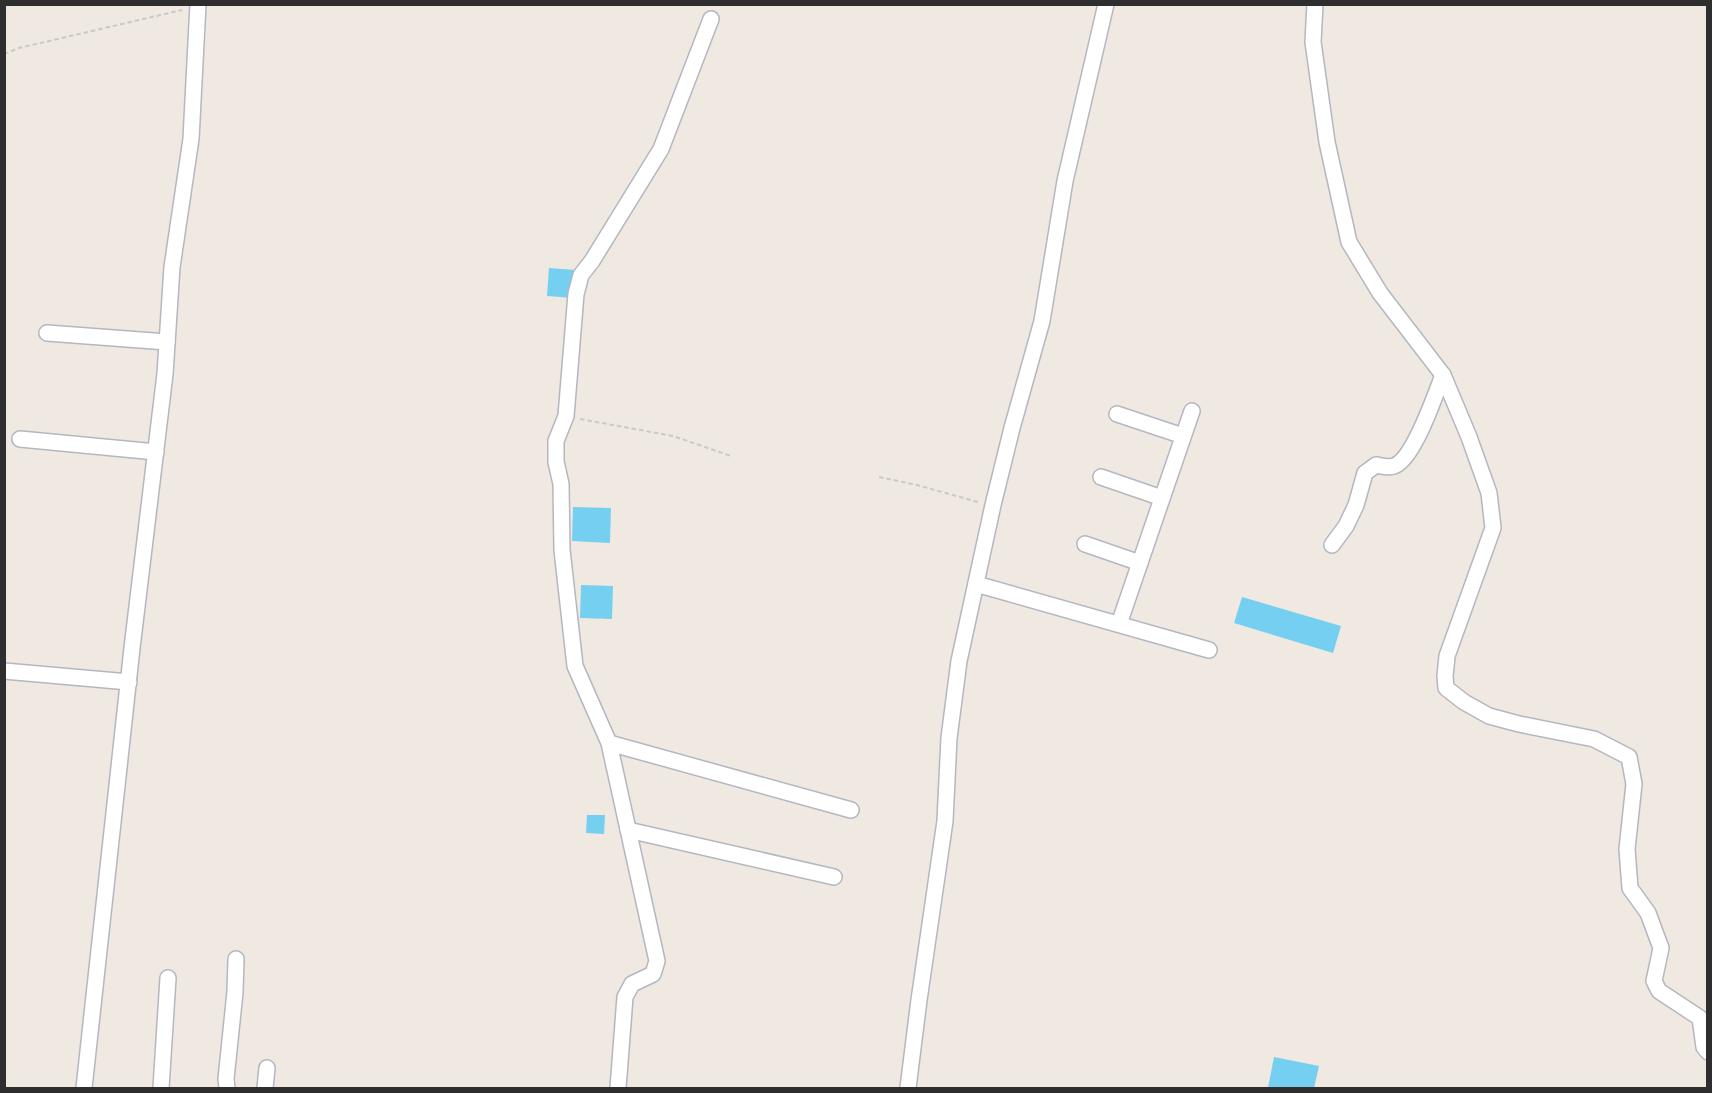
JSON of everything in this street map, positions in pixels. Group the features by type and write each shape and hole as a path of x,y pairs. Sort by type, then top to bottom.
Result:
{"street":[{"path":"908,1089 945,821 949,738 959,661 993,505 1042,321 1065,181 1106,4"},
{"path":"1314,4 1313,42 1325,130 1349,242 1380,293 1443,375 1469,436 1489,493 1493,528 1447,656 1446,688 1464,702 1489,716 1594,739 1629,757 1634,784 1627,849 1630,888 1648,913 1660,948 1654,981 1659,991 1700,1018 1704,1047 1707,1052"},
{"path":"84,1089 165,374 172,267 190,139 199,6"},
{"path":"618,1089 625,996 632,984 653,974 657,961 609,742 575,666 562,550 561,484 556,462 556,441 566,416 576,294 581,275 661,149 711,19"},
{"path":"47,333 167,342"},
{"path":"1332,545 1346,526 1356,505 1365,473 1376,465 1393,467 1403,461 1421,431 1443,375"},
{"path":"1119,624 1192,411"},
{"path":"1117,414 1183,436"},
{"path":"20,439 156,452"},
{"path":"1101,477 1162,498"},
{"path":"1085,544 1140,563"},
{"path":"976,584 1209,650"},
{"path":"4,671 129,682"},
{"path":"609,742 851,810"},
{"path":"628,830 834,877"},
{"path":"227,1089 236,959"},
{"path":"161,1089 168,978"},
{"path":"265,1089 267,1068"}],"path":[{"path":"4,54 19,48 199,6"},
{"path":"566,416 673,436 731,456"},
{"path":"879,477 917,484 993,505"}],"water":[{"path":"549,268 575,270 573,298 547,296"},
{"path":"573,507 611,508 610,543 572,541"},
{"path":"581,585 613,586 612,619 580,618"},
{"path":"1242,597 1341,626 1333,653 1234,623"},
{"path":"587,815 605,815 604,834 586,833"},
{"path":"1274,1057 1319,1066 1314,1088 1268,1088"}]}
